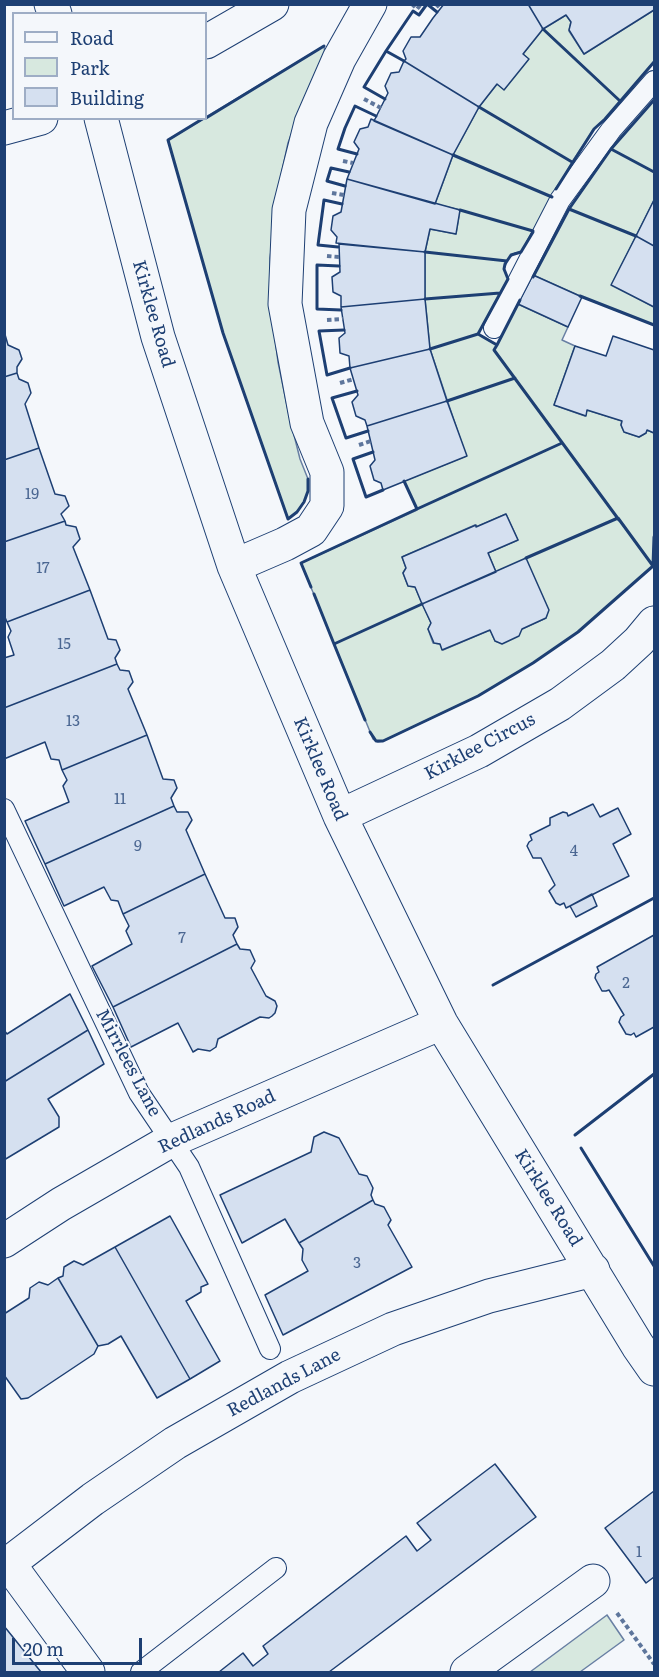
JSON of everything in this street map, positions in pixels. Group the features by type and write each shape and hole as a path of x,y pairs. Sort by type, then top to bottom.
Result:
{"street":[{"path":"207,41 272,4"},
{"path":"234,566 311,530 327,506 327,472 307,423 285,304 289,210 311,123 339,59 370,4"},
{"path":"4,128 34,120"},
{"name":"Kirklee Road","path":"102,120 158,337 234,566 340,816 441,1023 654,1370"},
{"name":"Kirklee Circus","path":"340,816 479,751 560,704 613,665 639,641 654,623"},
{"name":"Kirklee Circus","path":"613,665 654,642"},
{"name":"Redlands Road","path":"4,1241 61,1204 170,1141 441,1023"},
{"name":"Redlands Lane","path":"88,1672 7,1566 93,1499 175,1443 290,1377 403,1325 489,1296 593,1270"},
{"path":"467,1672 593,1581"}],"lane":[{"path":"494,328 560,201 611,130 654,81"},
{"name":"Mirrlees Lane","path":"4,809 139,1094 189,1167 270,1348"},
{"path":"141,1672 276,1568"}],"path":[{"path":"412,4 417,9 421,4"},
{"path":"436,4 441,8"},
{"path":"593,1581 654,1664"}],"green space":[{"path":"654,10 654,62 594,129 572,162 521,252 515,253 508,259 504,269 508,279 478,334 497,345 518,304 568,327 562,340 575,346 554,405 585,416 587,410 622,421 624,432 639,437 647,430 654,433 653,566 578,632 533,663 478,696 378,742 373,739 301,563 417,510 404,481 466,456 430,349 425,299 425,252 430,229 456,234 460,210 435,204 453,155 479,107 497,84 504,89 528,59 523,54 543,29 566,15 571,22 569,31 584,54","holes":["506,514 518,540 488,553 496,572 548,610 546,618 522,629 502,643 495,641 490,630 443,650 440,644 433,643 428,629 431,623 415,587 408,586 403,573 406,568 402,557"]},
{"path":"324,46 325,55 288,143 281,176 270,258 271,306 278,362 300,459 308,479 308,491 304,502 288,519 223,333 168,140 201,120 207,120 207,116"},
{"path":"654,100 654,200 612,284 654,307 654,325 533,275 569,209 611,149"},
{"path":"607,1615 624,1640 580,1672 530,1672"}],"building":[{"path":"444,4 528,4 543,29 523,54 529,59 504,90 497,84 479,107 404,61 406,59 403,51 411,37 420,37"},
{"path":"528,4 654,4 654,10 584,54 569,30 571,22 566,15 543,29"},
{"path":"404,61 479,107 453,155 374,121 388,93 385,86 391,73 399,72"},
{"path":"371,119 453,155 435,204 347,179 359,149 354,142 360,129 368,127"},
{"path":"347,179 460,210 456,234 430,229 425,252 336,243 337,237 331,230 333,216 341,212"},
{"path":"654,200 654,246 636,236"},
{"path":"636,236 654,246 654,307 611,285"},
{"path":"339,244 425,252 425,299 341,307 341,296 333,292 332,277 340,272"},
{"path":"533,275 582,297 568,327 518,304"},
{"path":"425,299 430,349 350,368 349,356 340,353 339,338 345,333 341,307"},
{"path":"4,331 8,345 19,350 22,359 17,367 17,373 4,377"},
{"path":"613,336 654,350 654,433 647,430 639,437 624,432 622,421 587,410 586,416 554,405 575,346 606,356"},
{"path":"430,349 447,401 367,426 365,420 356,416 352,402 358,395 350,368"},
{"path":"17,373 19,379 28,383 31,393 25,404 39,448 4,460 4,377"},
{"path":"447,401 467,456 383,490 381,483 374,480 370,466 375,460 367,426"},
{"path":"39,448 55,494 65,496 69,506 61,514 65,521 4,542 4,460"},
{"path":"506,514 518,540 488,553 496,572 422,604 415,587 408,586 403,573 406,568 402,557"},
{"path":"65,521 66,525 76,527 80,539 73,547 90,590 7,622 4,615 4,542"},
{"path":"526,558 549,610 546,618 522,629 519,636 502,644 495,641 490,630 442,650 440,644 434,643 428,629 431,623 422,604"},
{"path":"90,590 108,639 116,640 120,650 115,658 117,664 4,708 4,658 14,655 8,637 11,631 7,622"},
{"path":"117,664 120,670 129,671 133,682 128,689 147,735 62,770 59,760 51,759 45,742 4,759 4,708"},
{"path":"147,735 163,779 174,780 177,788 171,798 174,806 45,864 25,821 69,802 63,786 67,780 62,770"},
{"path":"593,804 600,817 618,808 631,834 613,844 629,876 566,908 564,903 560,905 556,903 549,891 555,885 541,858 533,858 527,846 532,840 530,835 550,825 550,818 563,812 568,816"},
{"path":"174,806 177,812 188,812 192,820 186,830 205,874 123,914 118,901 111,900 104,887 64,906 45,864"},
{"path":"205,874 225,918 235,918 238,927 233,935 237,944 113,1007 92,966 132,944 126,931 129,926 123,914"},
{"path":"592,894 597,906 576,917 570,906"},
{"path":"654,935 654,1027 636,1037 634,1033 626,1034 619,1022 624,1015 609,990 602,991 595,978 599,972 597,967"},
{"path":"237,944 240,949 250,950 255,961 251,968 266,996 275,1001 277,1006 272,1016 260,1017 218,1039 216,1047 210,1051 198,1049 193,1052 178,1023 131,1047 113,1007"},
{"path":"70,994 88,1030 4,1082 4,1030 7,1034"},
{"path":"88,1030 104,1064 48,1099 59,1117 59,1127 4,1160 4,1082"},
{"path":"324,1132 339,1138 359,1174 367,1176 373,1188 371,1195 373,1200 299,1243 285,1219 242,1243 220,1195 311,1152 314,1137"},
{"path":"373,1200 375,1204 384,1207 391,1220 388,1225 412,1267 283,1335 265,1295 308,1271 302,1260 303,1249 299,1243"},
{"path":"170,1216 208,1284 201,1287 201,1292 186,1301 220,1361 190,1379 115,1247"},
{"path":"115,1247 190,1379 157,1398 121,1336 108,1344 98,1346 58,1278 63,1276 64,1267 74,1261 83,1265"},
{"path":"58,1278 98,1346 94,1354 28,1398 21,1399 4,1375 4,1314 29,1298 30,1288 39,1282 48,1285"},
{"path":"495,1464 536,1517 329,1672 219,1672 243,1653 253,1666 268,1654 263,1646 406,1536 417,1551 431,1540 417,1523"},
{"path":"654,1491 654,1577 646,1583 605,1528"},
{"path":"4,1626 41,1672 4,1672"}],"wall":[{"path":"427,4 437,12"},
{"path":"386,51 413,11 419,15 427,4"},
{"path":"543,29 620,101"},
{"path":"207,117 324,46"},
{"path":"385,99 364,87 386,51 404,61"},
{"path":"556,189 594,129 654,62"},
{"path":"533,277 569,209 611,149 654,100"},
{"path":"357,154 338,149 355,106 376,116"},
{"path":"479,107 572,162"},
{"path":"201,120 168,140 223,333 288,519 304,502 308,491 308,479"},
{"path":"611,149 654,172"},
{"path":"453,155 552,197"},
{"path":"345,186 327,181 331,168 349,172"},
{"path":"338,247 318,245 324,200 342,204"},
{"path":"569,209 636,236"},
{"path":"460,210 533,231"},
{"path":"520,300 497,345 478,334 508,279 504,269 505,264 511,255 521,252 533,232"},
{"path":"425,252 507,261"},
{"path":"339,266 317,265 317,309 341,310"},
{"path":"425,299 500,293"},
{"path":"580,296 654,325"},
{"path":"344,330 319,331 327,375 350,368"},
{"path":"430,349 478,334"},
{"path":"497,345 494,350 619,520"},
{"path":"447,401 515,378"},
{"path":"357,391 332,398 346,438 368,431"},
{"path":"404,481 417,509 562,443"},
{"path":"373,452 353,459 366,497 383,490"},
{"path":"311,587 301,563 417,509"},
{"path":"370,732 376,741 383,741 478,696 533,663 578,632 653,566 618,518 526,558"},
{"path":"653,566 654,537"},
{"path":"314,594 334,644 422,604"},
{"path":"334,644 365,720"},
{"path":"493,985 654,898"},
{"path":"575,1135 654,1074"},
{"path":"581,1148 654,1266"}]}
